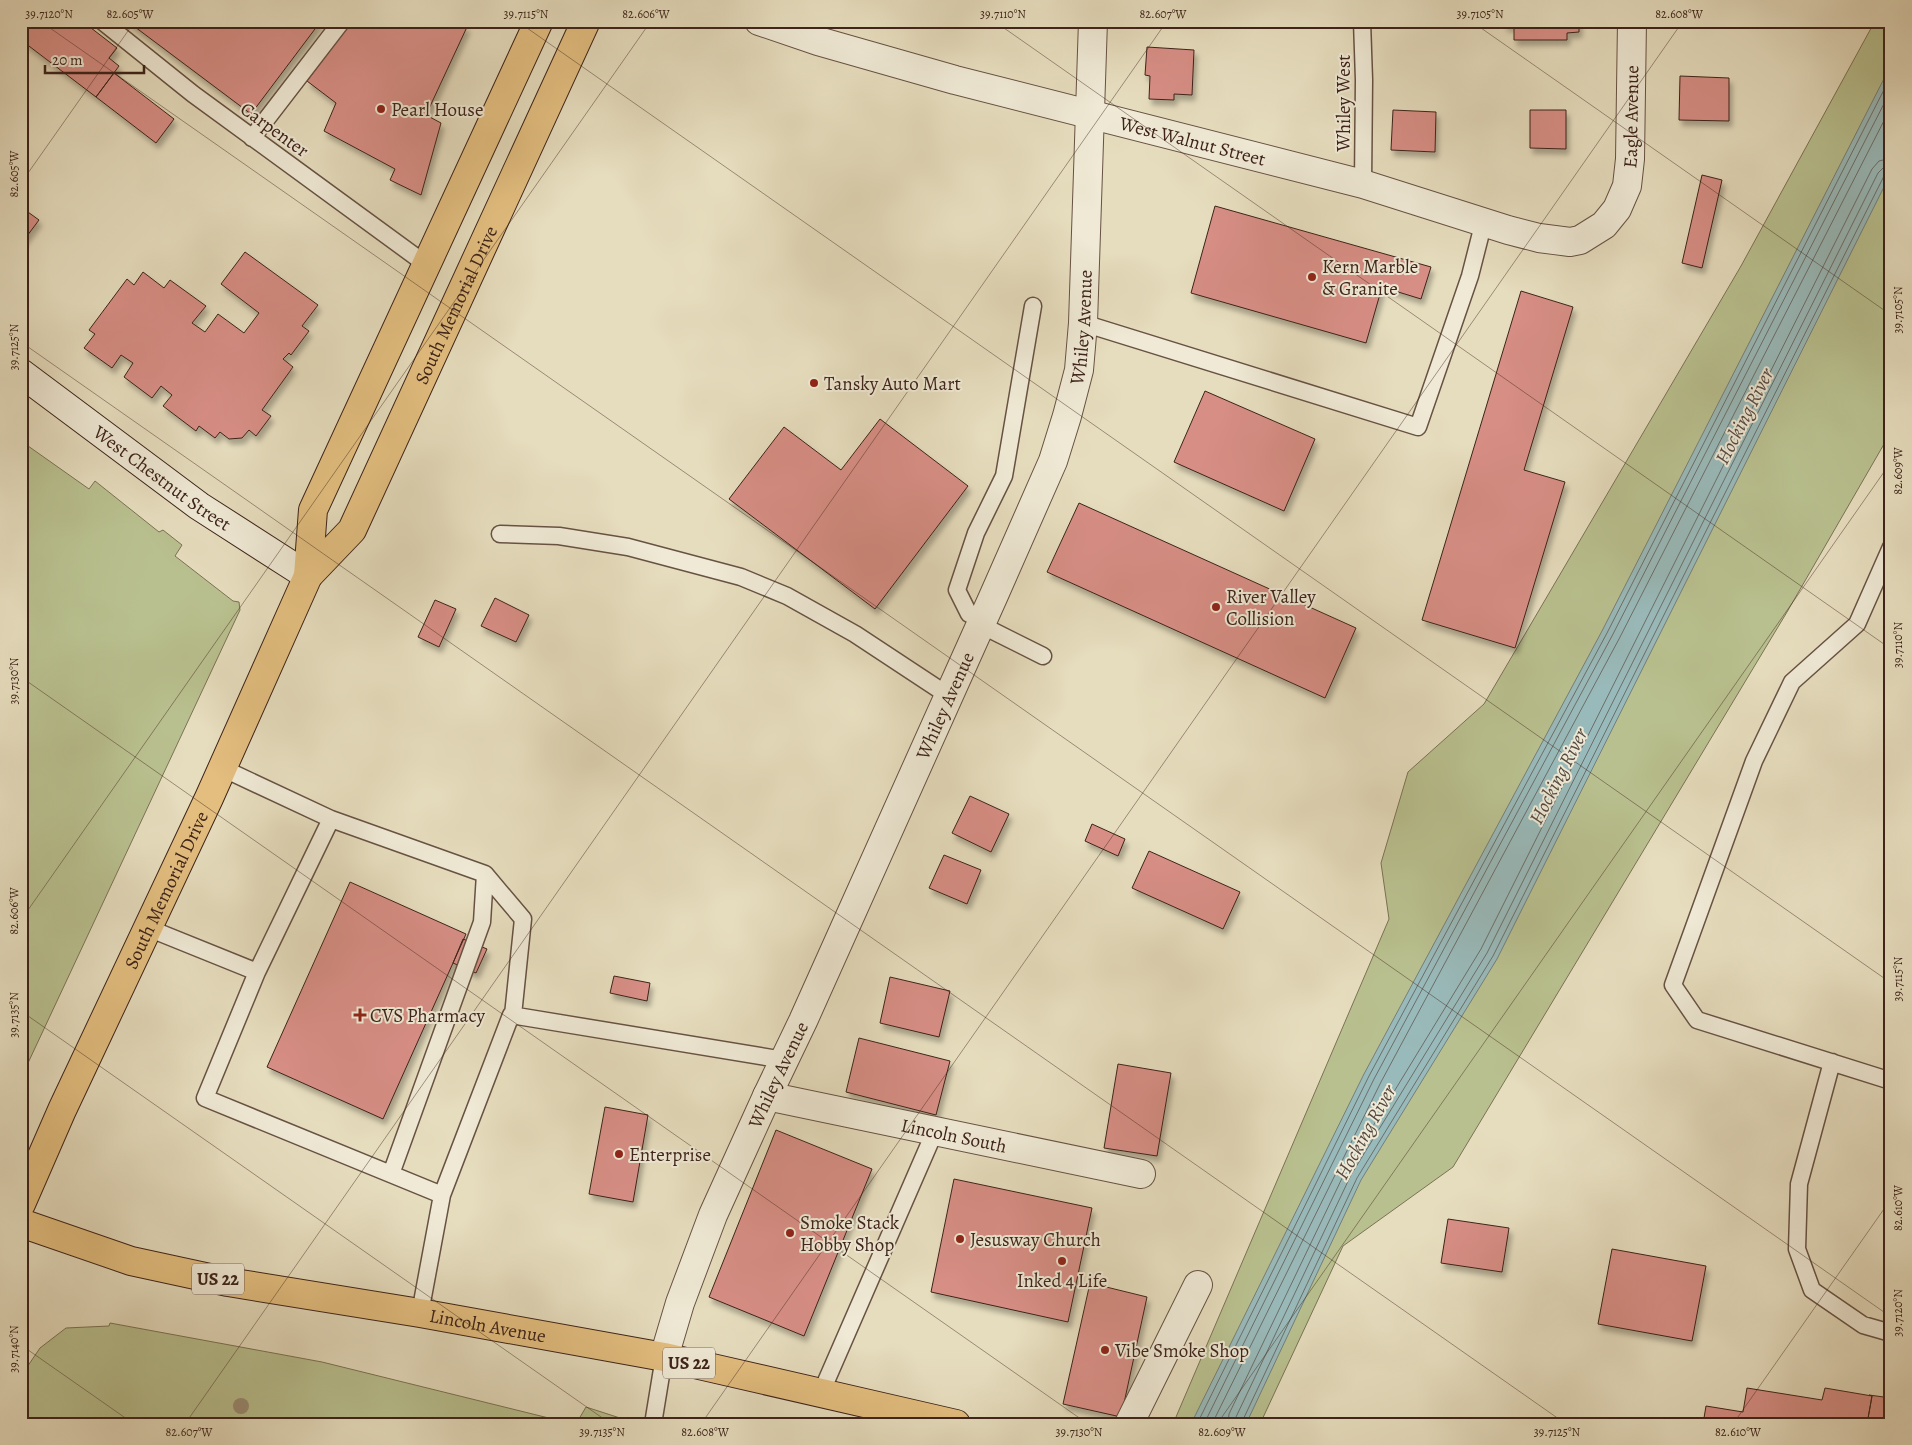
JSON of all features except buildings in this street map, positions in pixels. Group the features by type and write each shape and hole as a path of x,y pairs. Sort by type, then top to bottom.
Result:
{"main road":[{"name":"South Memorial Drive","path":"308,576 313,510 539,21"},
{"name":"South Memorial Drive","path":"21,1204 62,1110 222,768 308,576 352,530 586,21"},
{"name":"Lincoln Avenue","path":"21,1223 131,1261 228,1282 420,1313 664,1357 956,1424"}],"street":[{"name":"West Walnut Street","path":"759,21 818,41 955,80 1363,184 1538,238 1570,242 1580,240 1590,236 1604,225 1617,209"},
{"name":"Whiley Avenue","path":"664,1357 680,1303 713,1215 982,622 1052,461 1068,416 1079,370 1083,323 1093,21"},
{"name":"Eagle Avenue","path":"1617,209 1627,186 1630,159 1632,21"},
{"name":"West Chestnut Street","path":"21,373 199,506 308,576"},
{"name":"Lincoln South","path":"767,1096 1141,1174"},
{"path":"1129,1424 1198,1285"}],"lane":[{"name":"Carpenter","path":"102,21 193,94 427,265"},
{"path":"252,138 342,21"},
{"name":"Whiley West","path":"1362,21 1364,80 1363,184"},
{"path":"1083,323 1418,426 1470,276 1484,221"},
{"path":"1033,306 1004,476 976,534 957,590 969,614 1043,656"},
{"path":"500,534 559,536 628,546 741,577 788,596 855,634 949,696"},
{"path":"1891,547 1857,624 1792,682 1754,761 1673,985 1697,1020 1891,1081"},
{"path":"222,768 331,819 485,874 523,919 513,1015 511,1015 442,1195 420,1313"},
{"path":"331,819 257,972 205,1098 442,1195"},
{"path":"391,1174 482,922 485,874"},
{"path":"148,928 257,972"},
{"path":"513,1015 784,1060"},
{"path":"1832,1062 1799,1184 1796,1249 1812,1290 1863,1325 1891,1333"},
{"path":"821,1393 935,1131"},
{"path":"653,1424 664,1357"}],"green space":[{"path":"1875,21 1891,21 1891,432 1787,612 1453,1167 1343,1246 1260,1424 1173,1424 1389,919 1381,863 1408,772 1484,704 1741,266"},
{"path":"21,441 89,489 95,481 159,532 163,530 182,545 175,556 233,601 239,602 240,610 21,1078"},
{"path":"110,1323 322,1362 573,1424 34,1424 21,1415 21,1376 40,1348 66,1328 109,1326"},
{"path":"586,1407 620,1418 618,1424 576,1424"}],"water":[{"name":"Hocking River","path":"1891,65 1891,173 1497,959 1361,1180 1246,1424 1191,1424 1364,1074 1602,631"}],"place":[{"name":"Pearl House","path":"381,109"},
{"name":"Kern Marble & Granite","path":"1312,277"},
{"name":"Tansky Auto Mart","path":"814,383"},
{"name":"River Valley Collision","path":"1216,607"},
{"name":"CVS Pharmacy","path":"360,1015"},
{"name":"Enterprise","path":"619,1154"},
{"name":"Smoke Stack Hobby Shop","path":"790,1233"},
{"name":"Jesusway Church","path":"960,1239"},
{"name":"Inked 4 Life","path":"1062,1261"},
{"name":"Vibe Smoke Shop","path":"1105,1350"}]}
